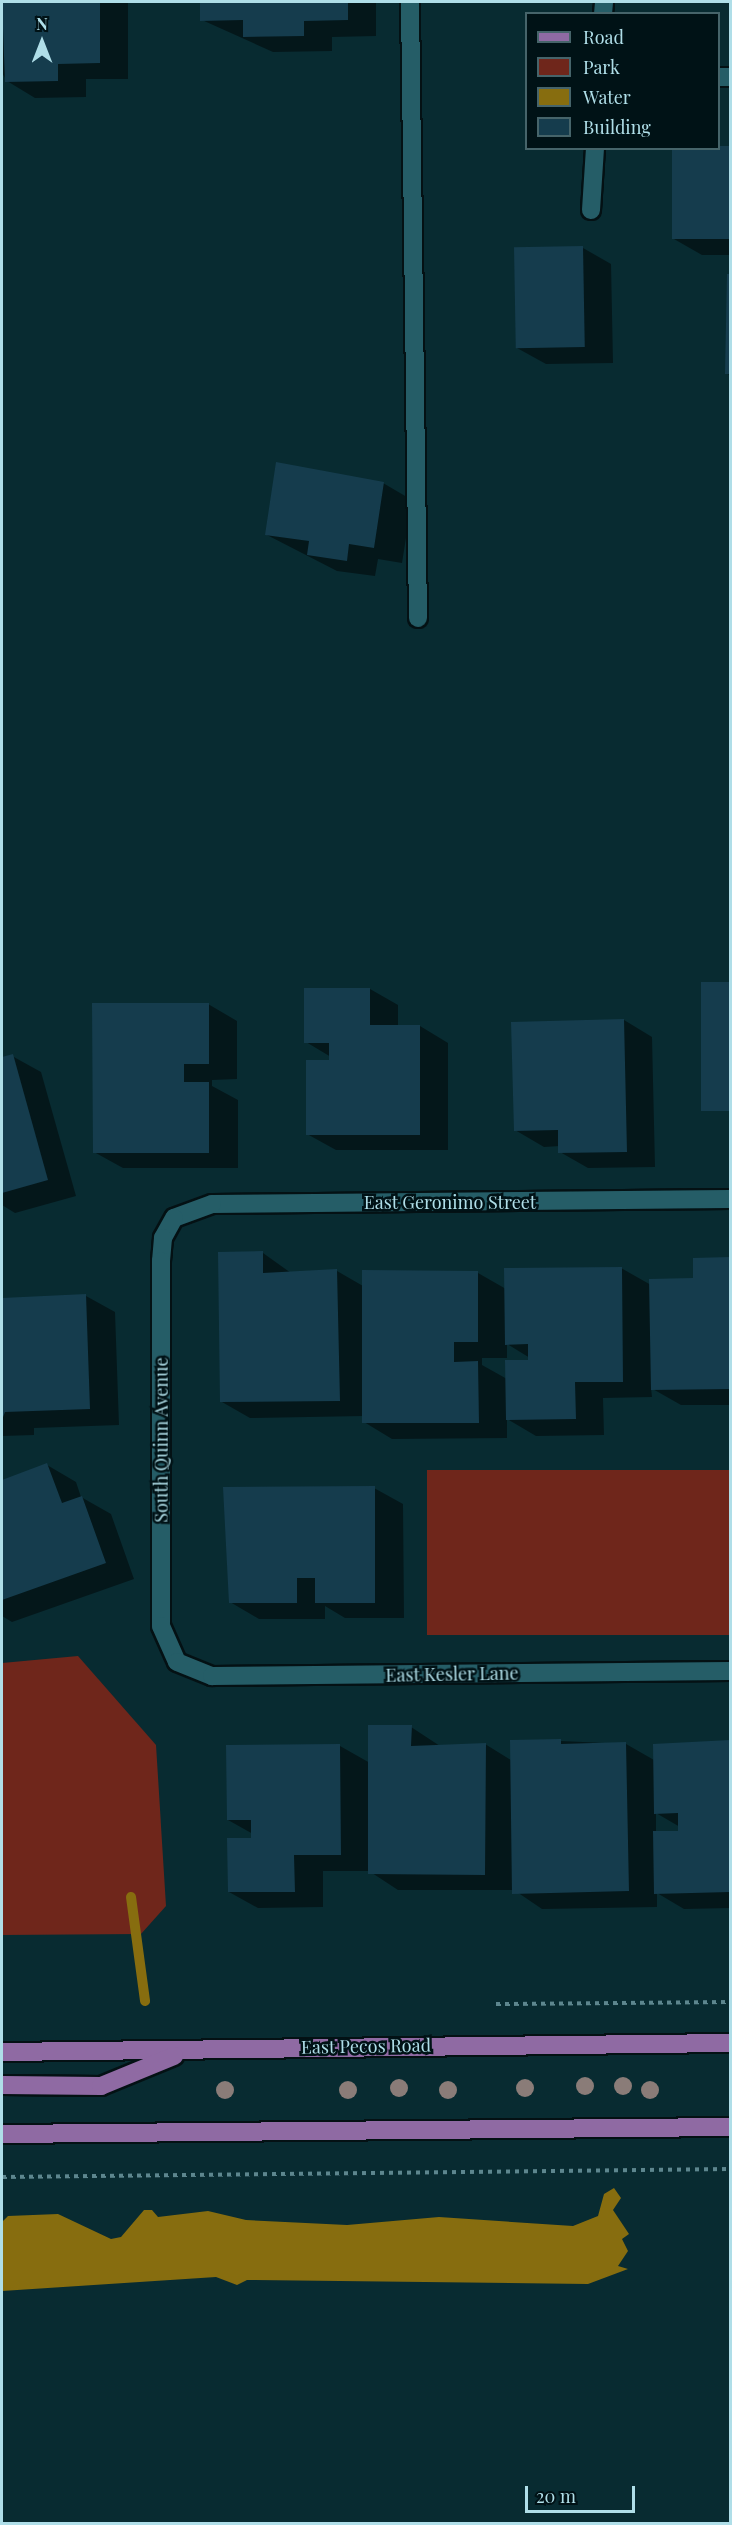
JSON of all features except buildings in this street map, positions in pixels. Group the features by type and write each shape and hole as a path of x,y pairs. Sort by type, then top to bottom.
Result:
{"main road":[{"name":"East Pecos Road","path":"2,2052 184,2052 730,2043"},
{"path":"2,2085 101,2086 184,2052"},
{"path":"2,2134 730,2127"}],"street":[{"path":"410,2 418,618"},
{"path":"591,210 595,150"},
{"name":"East Geronimo Street","path":"174,1218 212,1203 730,1199"},
{"name":"South Quinn Avenue","path":"174,1218 163,1238 161,1261 161,1626 177,1662"},
{"name":"East Kesler Lane","path":"177,1662 212,1676 730,1671"}],"path":[{"path":"496,2004 730,2002"},
{"path":"2,2177 730,2169"}],"green space":[{"path":"427,1470 730,1470 730,1635 427,1635"},
{"path":"78,1656 156,1745 166,1906 141,1934 2,1935 2,1663"}],"water":[{"path":"614,2188 621,2198 613,2210 629,2234 622,2239 628,2251 618,2266 628,2269 588,2284 247,2280 237,2285 216,2277 2,2291 2,2222 8,2216 58,2214 111,2239 121,2237 144,2210 152,2210 158,2217 208,2211 246,2220 347,2225 439,2217 573,2226 598,2216 604,2194"}],"waterway":[{"path":"131,1897 145,2001"}]}
